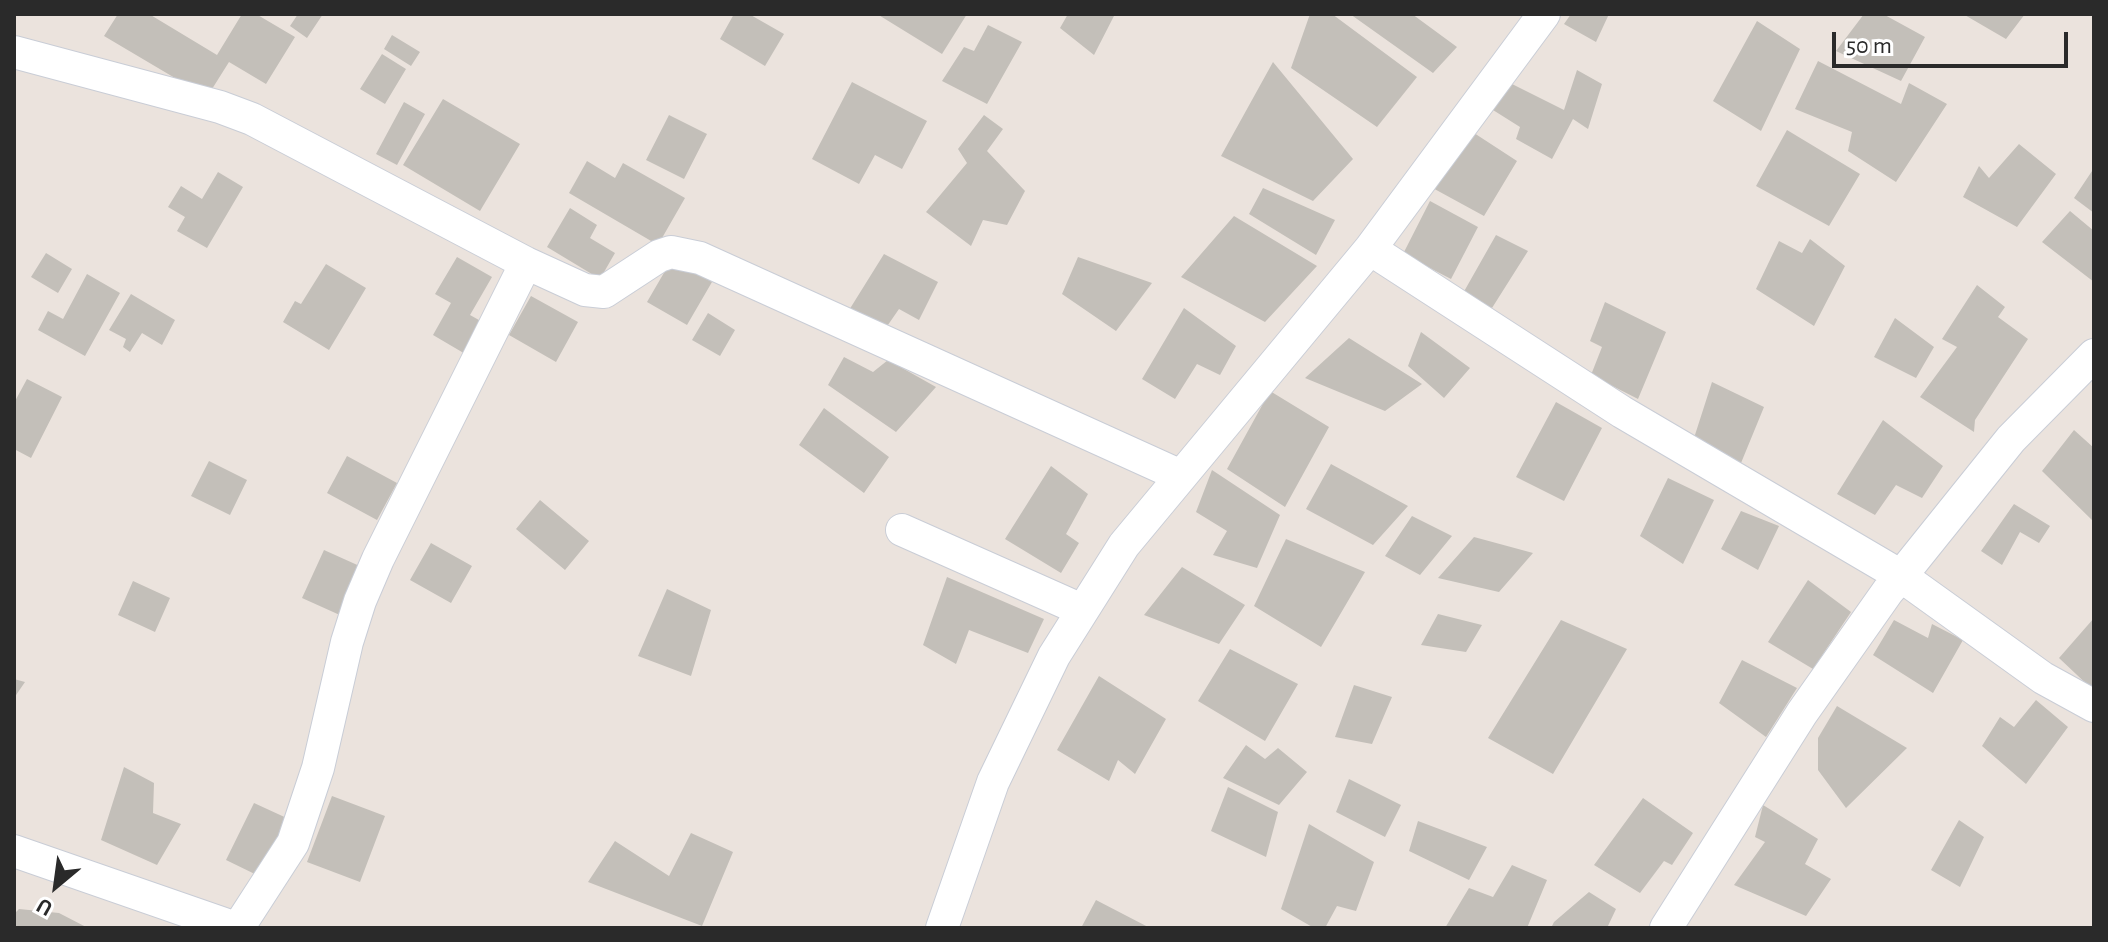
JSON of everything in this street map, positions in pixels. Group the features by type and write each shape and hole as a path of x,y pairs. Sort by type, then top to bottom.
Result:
{"street":[{"path":"942,928 993,782 1054,656 1124,545 1370,249 1544,14"},
{"path":"14,52 220,107 252,119 526,263 595,293 613,288 659,256 671,252 700,258 1181,476"},
{"path":"1370,249 1622,412 1901,576 2043,678 2094,706"},
{"path":"14,851 237,928 293,843 298,830 318,768 347,642 372,573 526,263"},
{"path":"1666,928 1802,713 1888,591 2011,439 2094,355"},
{"path":"902,530 1082,610"}],"building":[{"path":"118,14 149,14 217,55 242,14 256,14 295,37 266,84 229,62 207,97 104,36"},
{"path":"298,14 323,14 307,38 290,26"},
{"path":"734,14 749,14 784,34 765,66 720,39"},
{"path":"877,14 967,14 942,54"},
{"path":"1068,14 1115,14 1094,55 1060,28"},
{"path":"1310,14 1332,14 1417,77 1377,127 1291,68"},
{"path":"1350,14 1412,14 1457,47 1433,73"},
{"path":"1571,14 1609,14 1596,42 1564,24"},
{"path":"1864,14 1883,14 1925,37 1901,81 1836,51"},
{"path":"1963,14 2025,14 2006,39"},
{"path":"1757,21 1800,49 1761,131 1713,101"},
{"path":"988,25 1022,42 987,104 942,81 964,47 974,51"},
{"path":"392,35 420,52 411,66 384,49"},
{"path":"382,54 406,69 385,104 360,89"},
{"path":"1818,61 1901,104 1909,83 1947,104 1896,182 1848,151 1852,132 1795,109"},
{"path":"1273,62 1353,159 1313,201 1221,156"},
{"path":"1577,70 1602,84 1588,129 1573,119 1552,159 1516,139 1520,127 1493,110 1512,84 1564,110"},
{"path":"852,82 927,121 902,169 875,155 859,184 812,159"},
{"path":"443,99 520,144 480,211 403,165"},
{"path":"404,102 425,114 397,165 376,154"},
{"path":"669,115 707,134 684,179 646,160"},
{"path":"984,115 1003,129 987,151 1025,191 1007,225 983,220 971,246 926,212 967,163 958,149"},
{"path":"1787,130 1860,174 1829,226 1756,186"},
{"path":"1474,133 1517,161 1484,216 1429,186"},
{"path":"2019,144 2056,174 2017,227 1963,197 1979,166 1989,178"},
{"path":"587,161 615,178 623,163 685,198 658,245 569,193"},
{"path":"2094,168 2094,213 2074,198"},
{"path":"218,172 243,187 207,248 177,231 185,217 168,207 181,186 202,199"},
{"path":"1263,188 1335,220 1316,255 1249,214"},
{"path":"1430,201 1478,227 1451,279 1403,254"},
{"path":"570,208 597,225 590,238 615,253 600,279 547,247"},
{"path":"2070,211 2094,231 2094,282 2042,242"},
{"path":"1234,216 1317,266 1265,322 1181,277"},
{"path":"1496,235 1528,251 1492,308 1462,295"},
{"path":"1810,239 1845,266 1814,326 1756,289 1779,241 1802,253"},
{"path":"46,253 72,269 58,293 31,277"},
{"path":"884,254 938,282 919,320 899,309 881,335 846,315"},
{"path":"457,257 492,277 470,315 486,324 467,355 433,335 451,303 435,294"},
{"path":"1078,257 1152,283 1116,331 1062,294"},
{"path":"672,259 712,282 687,325 647,302"},
{"path":"326,264 366,288 329,350 283,322 295,301 301,304"},
{"path":"87,274 120,293 85,356 38,330 48,311 63,319"},
{"path":"1977,285 2005,307 1998,317 2028,339 1975,420 1974,432 1920,397 1957,347 1942,339"},
{"path":"131,294 175,320 162,345 142,333 130,352 123,347 126,339 109,330"},
{"path":"531,296 578,322 556,362 509,335"},
{"path":"1605,302 1666,332 1638,399 1591,375 1602,347 1590,341"},
{"path":"1184,308 1236,346 1220,375 1197,364 1175,399 1142,379"},
{"path":"708,313 735,330 720,356 692,340"},
{"path":"1895,318 1934,347 1916,378 1874,357"},
{"path":"1421,332 1470,368 1444,398 1408,366"},
{"path":"1349,338 1422,384 1385,411 1305,378"},
{"path":"844,357 873,372 888,360 936,387 896,432 828,385"},
{"path":"27,379 62,397 31,458 14,449 14,403"},
{"path":"1712,382 1764,407 1741,463 1694,438"},
{"path":"1270,391 1329,427 1285,507 1227,469"},
{"path":"1556,402 1602,428 1564,501 1516,477"},
{"path":"824,408 889,457 864,493 799,445"},
{"path":"1883,420 1943,466 1922,498 1896,485 1875,515 1837,494"},
{"path":"2074,430 2094,448 2094,522 2042,471"},
{"path":"347,456 397,483 377,520 327,493"},
{"path":"209,461 247,480 230,515 191,496"},
{"path":"1331,464 1408,506 1373,545 1306,509"},
{"path":"1051,466 1088,494 1066,534 1079,543 1061,573 1005,539"},
{"path":"1212,470 1280,515 1257,568 1213,555 1227,531 1196,512"},
{"path":"1668,478 1714,500 1683,564 1640,536"},
{"path":"540,500 589,541 565,570 516,529"},
{"path":"2014,504 2050,526 2039,543 2020,532 2002,565 1981,551"},
{"path":"1741,511 1779,526 1758,570 1721,549"},
{"path":"1412,516 1452,536 1420,575 1385,556"},
{"path":"1474,537 1533,553 1499,592 1438,578"},
{"path":"1286,539 1365,572 1321,647 1254,606"},
{"path":"431,543 472,566 451,603 410,580"},
{"path":"324,550 364,568 342,616 302,598"},
{"path":"1182,567 1245,605 1219,644 1144,615"},
{"path":"947,577 1044,619 1028,653 969,630 956,664 923,645"},
{"path":"1808,580 1851,612 1813,669 1768,642"},
{"path":"133,581 170,598 155,632 118,615"},
{"path":"667,589 711,610 691,676 638,656"},
{"path":"1438,614 1482,625 1466,652 1421,645"},
{"path":"2094,618 2094,691 2059,658"},
{"path":"1561,620 1627,649 1553,774 1488,738"},
{"path":"1894,620 1928,638 1932,624 1963,640 1933,693 1873,655"},
{"path":"1230,649 1298,684 1265,741 1198,701"},
{"path":"1742,660 1797,688 1766,737 1719,703"},
{"path":"1099,676 1166,719 1135,774 1118,760 1109,781 1057,750"},
{"path":"14,679 25,682 14,698"},
{"path":"1354,685 1392,697 1372,744 1335,737"},
{"path":"2036,700 2068,727 2026,784 1982,746 2000,717 2014,727"},
{"path":"1837,706 1907,748 1846,808 1818,770 1818,738"},
{"path":"1246,745 1265,759 1278,748 1307,772 1279,805 1223,778"},
{"path":"124,767 154,783 153,813 181,824 157,865 101,840"},
{"path":"1349,779 1401,805 1385,837 1336,812"},
{"path":"1228,787 1278,812 1266,857 1211,831"},
{"path":"332,796 385,816 360,882 307,862"},
{"path":"1643,798 1693,833 1672,865 1664,861 1640,893 1594,865"},
{"path":"254,803 291,820 263,878 226,860"},
{"path":"1763,805 1818,839 1805,864 1831,879 1806,916 1734,885 1765,842 1755,837"},
{"path":"1959,820 1984,837 1960,887 1931,870"},
{"path":"1418,821 1487,847 1469,880 1409,851"},
{"path":"1309,824 1374,862 1356,911 1337,906 1325,928 1314,928 1281,909"},
{"path":"691,833 733,852 702,926 588,882 615,841 669,876"},
{"path":"1512,865 1547,880 1527,928 1445,928 1469,888 1493,897"},
{"path":"1589,892 1616,909 1607,928 1551,928 1554,922"},
{"path":"1096,900 1150,928 1081,928"},
{"path":"19,909 59,913 88,928 14,928 14,914"}]}
